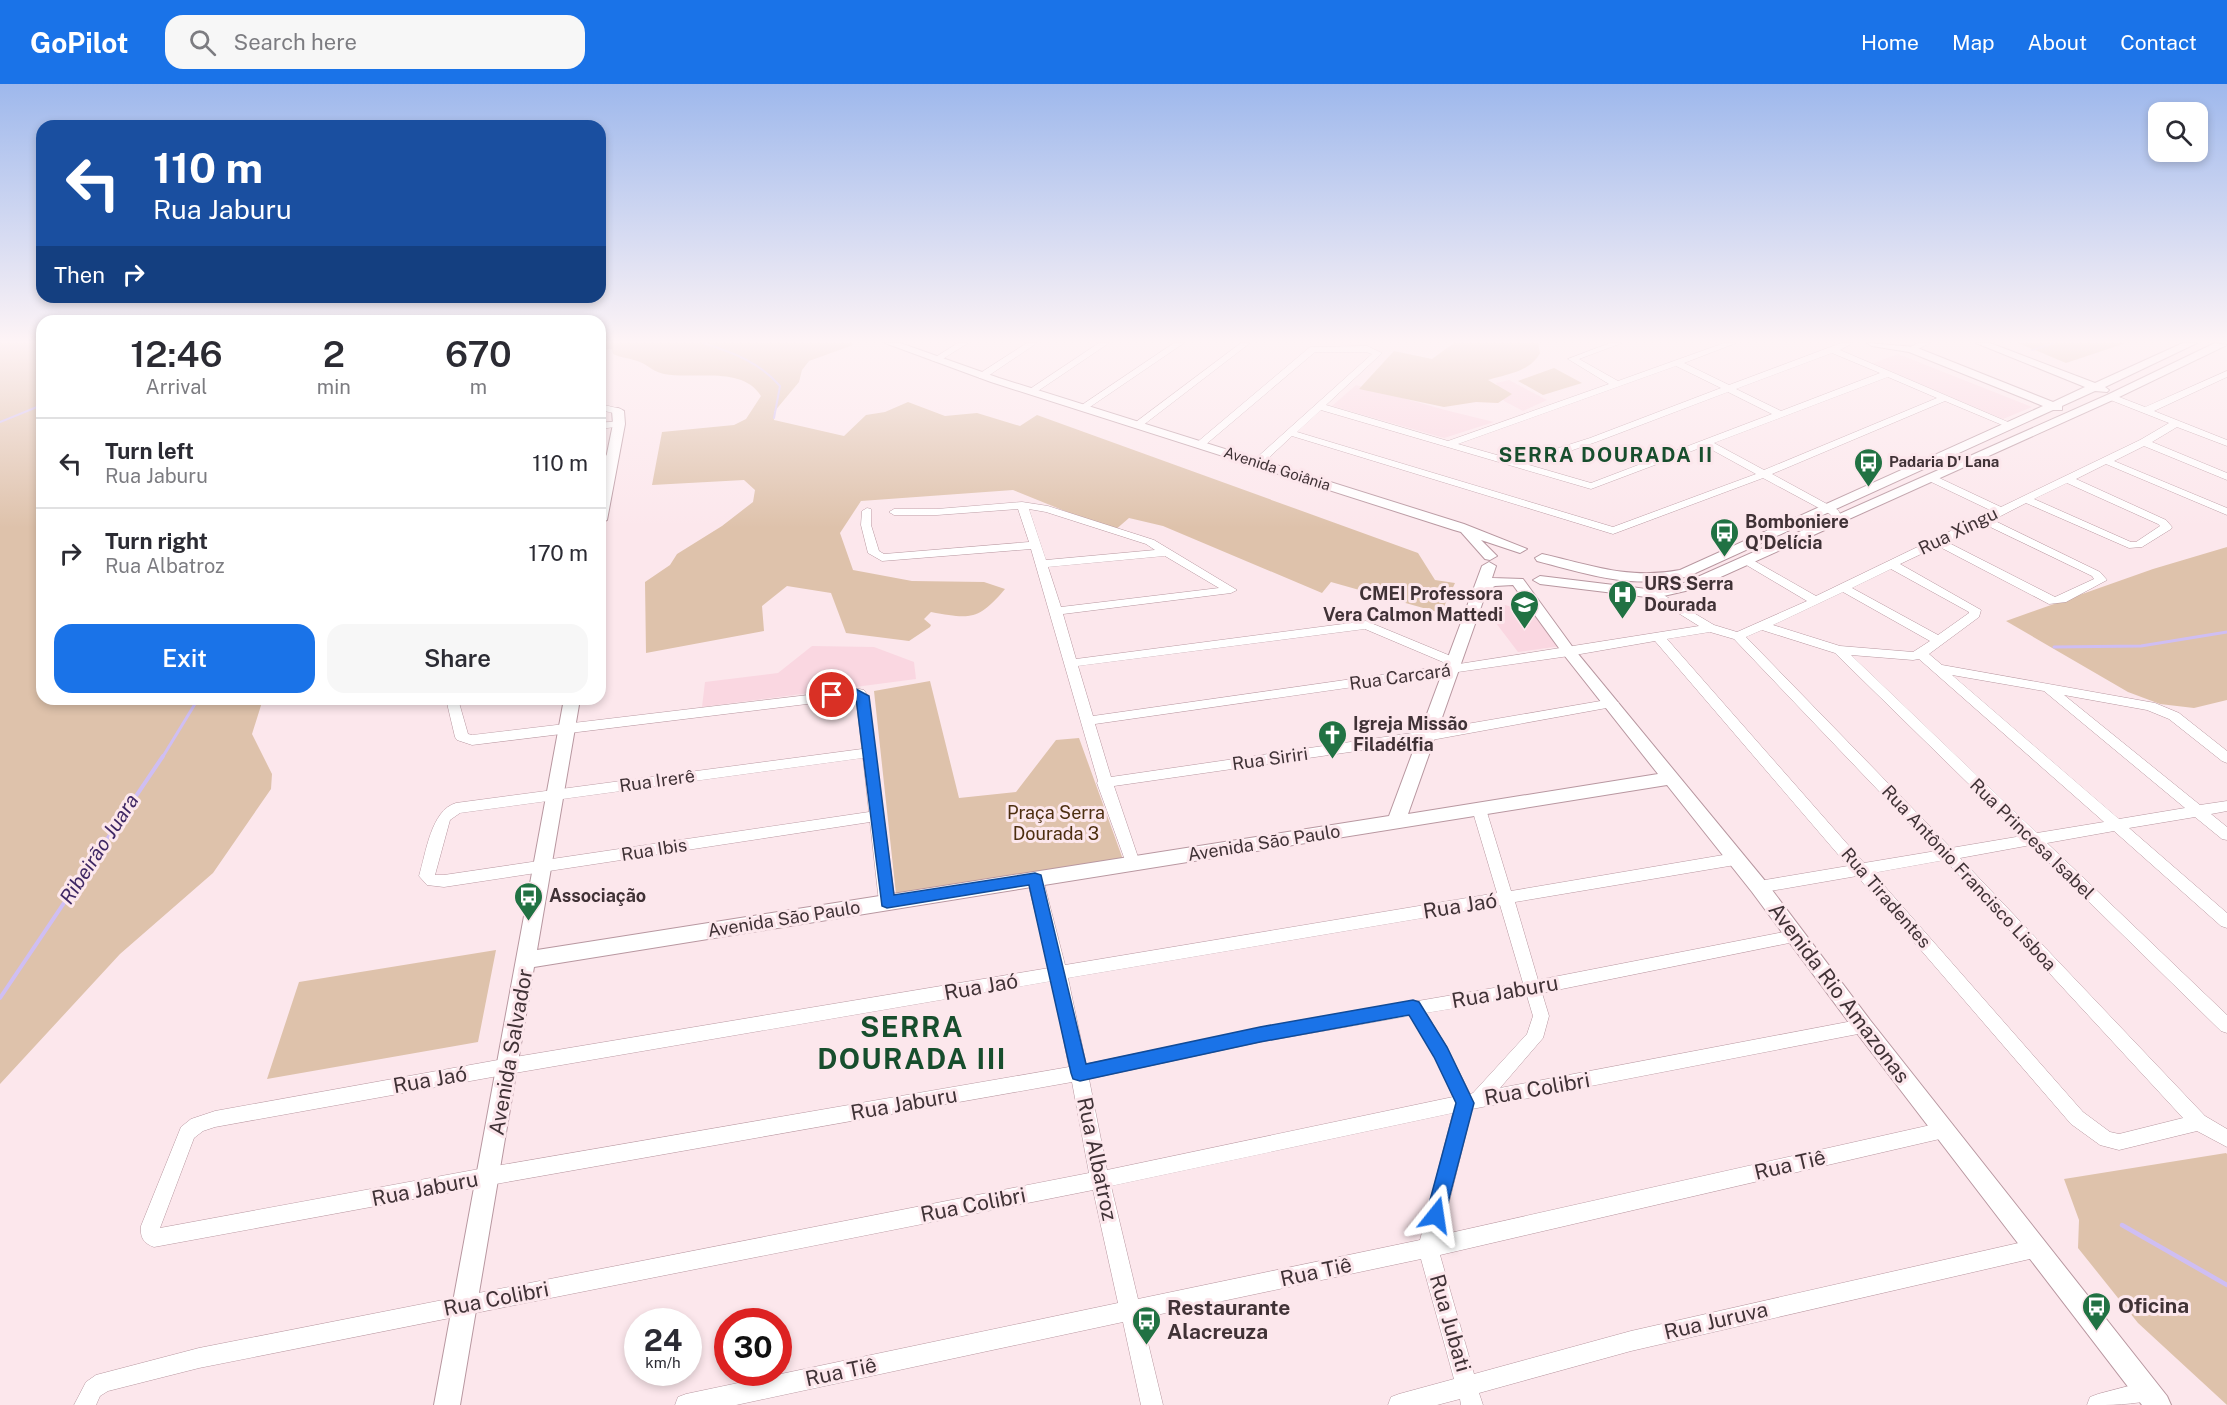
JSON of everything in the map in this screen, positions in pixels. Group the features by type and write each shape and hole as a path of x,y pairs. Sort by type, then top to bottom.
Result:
{"street":[{"name":"Avenida Goiânia","path":"1073,405 1459,527 1542,558 1630,579 1660,578 1684,573 2057,405"},
{"path":"1084,408 1089,405"},
{"path":"1139,424 1165,405"},
{"path":"1200,444 1247,405"},
{"path":"1257,463 1324,405"},
{"path":"1449,444 1556,405"},
{"path":"1520,464 1593,440 1685,405"},
{"path":"1761,405 1780,414"},
{"path":"1321,407 1591,486 1805,405"},
{"path":"1291,433 1613,531 1764,474 1928,405"},
{"path":"1960,405 2010,425"},
{"path":"2051,405 2077,411"},
{"path":"1482,587 1492,582 1540,580 1655,594 1689,586 2092,405"},
{"path":"2130,405 2225,440"},
{"path":"2145,411 2159,405"},
{"path":"606,410 619,418"},
{"path":"606,423 619,418"},
{"path":"606,459 619,418"},
{"name":"Rua Xingu","path":"1737,636 1844,588 2106,461 2177,423"},
{"path":"2144,442 2227,477"},
{"path":"1707,443 1828,508 1838,519"},
{"path":"1968,445 1982,453"},
{"path":"1968,445 1971,453 1968,460"},
{"path":"2106,461 2227,512"},
{"path":"1931,478 2000,511"},
{"path":"2025,499 2116,541 2138,545 2166,529 2162,522 2067,479"},
{"path":"1888,481 1885,486 1894,494"},
{"path":"1022,505 1043,564 1104,783 1133,863"},
{"path":"894,512 937,512 1022,505 1084,519 1150,542 1231,590 1056,611"},
{"path":"867,511 866,525 871,545 874,553 882,558 1036,545"},
{"path":"1937,541 2049,600 2062,600 2099,582 2100,578 2096,574 1983,519"},
{"name":"Avenida Goiânia","path":"1459,527 1477,540 1497,575 1515,581"},
{"path":"1396,822 1490,561 1502,550 1520,549"},
{"path":"1043,564 1170,552"},
{"path":"1540,580 1545,577 1549,568 1542,558"},
{"path":"1747,561 1816,601"},
{"path":"1763,626 1839,650 1893,657 1921,654 1972,619 1975,609 1891,564"},
{"name":"Avenida Rio Amazonas","path":"1515,581 1569,652 1759,887 1863,1026 2153,1398"},
{"path":"1844,588 1939,641"},
{"path":"1655,594 1710,628 1737,636"},
{"path":"1072,663 1366,625 1453,666"},
{"name":"Rua Carcará","path":"1088,721 1453,666 1569,652 1710,628"},
{"name":"Rua Antônio Francisco Lisboa","path":"1737,636 1949,855 2199,1122 2227,1139"},
{"name":"Rua Tiradentes","path":"1658,637 2078,1118 2106,1139 2124,1141 2199,1122"},
{"name":"Rua Princesa Isabel","path":"1839,650 2227,1026"},
{"path":"1921,654 1941,669 2227,922"},
{"path":"1941,669 2140,703 2174,716 2227,758"},
{"path":"2048,689 2227,835"},
{"path":"454,705 462,737 472,740 854,692 862,696 887,902"},
{"name":"Rua Siriri","path":"1104,783 1426,736 1612,703"},
{"name":"Avenida Salvador","path":"447,1405 490,1176 541,868 571,705"},
{"name":"Rua Irerê","path":"432,880 427,873 448,812 472,805 868,753"},
{"name":"Avenida São Paulo","path":"527,960 1672,778"},
{"path":"1759,887 2227,806"},
{"path":"1428,1248 1472,1101 1537,1034 1541,1016 1479,809"},
{"name":"Rua Ibis","path":"432,880 541,868 876,816"},
{"name":"Rua Jaó","path":"154,1238 150,1234 151,1226 180,1146 193,1128 232,1115 1735,859"},
{"name":"Rua Albatroz","path":"1035,879 1059,974 1100,1180 1152,1405"},
{"name":"Rua Jaburu","path":"154,1238 490,1176 1080,1073 1260,1035 1533,988 1794,936"},
{"path":"1413,1007 1472,1101"},
{"name":"Rua Colibri","path":"87,1400 103,1382 199,1358 1100,1180 1472,1101 1863,1026"},
{"name":"Rua Tiê","path":"686,1405 1428,1248 1944,1130"},
{"name":"Rua Jubati","path":"1428,1248 1472,1405"},
{"name":"Rua Juruva","path":"1399,1405 1467,1384 1631,1341 2036,1249"},
{"path":"2098,1405 2153,1398"}],"shaded area":[{"path":"1426,405 1494,422 1444,438 1332,406"},
{"path":"1511,405 1537,405 1523,411"},
{"path":"1969,405 2026,405 2032,407 2003,419"},
{"name":"CMEI Professora Vera Calmon Mattedi","path":"1505,605 1534,613 1561,646 1518,652 1486,610"},
{"path":"812,646 874,647 914,662 916,679 702,707 705,682 778,673"}],"green space":[{"path":"0,405 36,405 36,705 261,705 252,734 272,774 271,789 213,873 120,954 0,1084"},
{"path":"755,405 780,405 774,412 774,420 844,436 866,415 885,412 902,405 915,405 945,416 977,413 1020,426 1037,415 1418,553 1435,580 1455,583 1441,613 1331,582 1322,593 1163,526 1129,518 1114,531 1013,490 861,501 840,533 853,570 912,581 984,582 1005,589 988,607 972,615 955,616 931,612 924,619 931,625 930,627 909,641 846,633 831,593 787,586 762,606 764,631 646,653 645,582 670,565 677,554 722,526 753,502 755,490 744,480 652,485 662,432 734,425 746,419"},
{"path":"1433,405 1459,405 1444,407"},
{"path":"2227,547 2227,700 2194,708 2160,704 2128,692 2006,621 2153,569"},
{"name":"Praça Serra Dourada 3","path":"930,681 959,798 1016,792 1056,740 1079,738 1125,865 896,894 874,691"},
{"path":"496,950 478,1042 267,1079 299,982"},
{"path":"2226,1153 2227,1405 2138,1323 2078,1248 2079,1220 2064,1179"}],"waterway":[{"path":"774,418 777,405"},
{"path":"0,422 36,407"},
{"path":"2054,647 2141,646 2227,632"},
{"name":"Ribeirão Juara","path":"162,758 194,705"},
{"name":"Ribeirão Juara","path":"0,998 163,756"},
{"path":"2122,1225 2227,1285"}],"place":[{"name":"Padaria D' Lana","path":"1868,488"},
{"name":"Bomboniere Q'Delícia","path":"1724,558"},
{"name":"URS Serra Dourada","path":"1623,620"},
{"name":"CMEI Professora Vera Calmon Mattedi","path":"1524,630"},
{"name":"Igreja Missão Filadélfia","path":"1332,760"},
{"name":"Associação","path":"528,922"},
{"name":"Oficina","path":"2097,1332"},
{"name":"Restaurante Alacreuza","path":"1146,1346"}],"district":[{"name":"SERRA DOURADA II","path":"1606,455"},
{"name":"SERRA DOURADA III","path":"912,1043"}],"route":[{"path":"832,695 854,692 862,696 887,902 1035,879 1059,974 1080,1073 1260,1035 1413,1007 1441,1052 1465,1103 1457,1144 1436,1215"}]}
